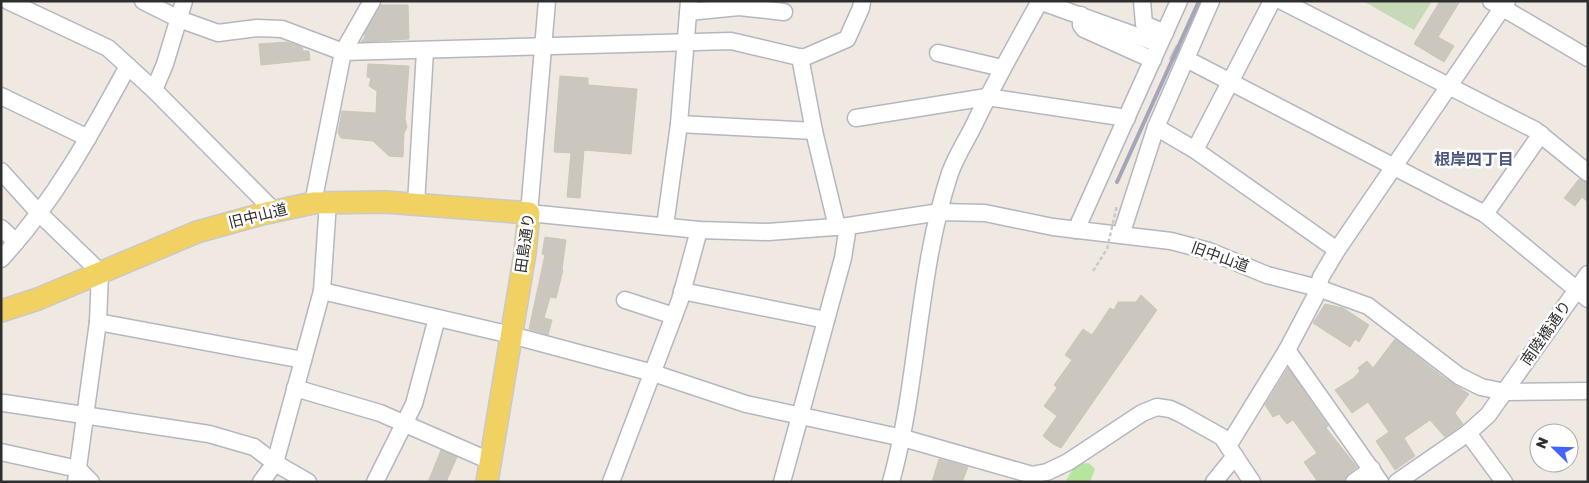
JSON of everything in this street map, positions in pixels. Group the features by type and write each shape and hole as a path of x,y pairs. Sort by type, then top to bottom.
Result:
{"main road":[{"name":"旧中山道","path":"1,311 38,298 197,232 274,211 320,203 416,204 529,213"},
{"name":"田島通り","path":"487,482 529,213"}],"street":[{"path":"8,1 108,48 154,90 274,211"},
{"path":"143,1 179,19 218,33 257,28 282,29 343,52 731,41 800,57 847,39 861,8 862,1"},
{"path":"154,90 165,64 184,1"},
{"path":"261,482 275,463 322,291 320,203 343,52 372,1"},
{"name":"田島通り","path":"529,213 547,1"},
{"path":"891,482 903,438 919,319 940,212 951,171 1002,68 1039,1 1150,41"},
{"path":"1142,1 1144,24 1165,33"},
{"path":"1076,230 1179,1"},
{"path":"1121,235 1156,127 1211,1"},
{"path":"1195,150 1272,1"},
{"path":"1282,1 1541,134 1588,173"},
{"path":"1214,482 1287,350 1318,288 1321,277 1336,250 1449,86 1500,4 1588,58"},
{"path":"665,226 679,124 688,7 739,7 784,12"},
{"path":"1081,15 1081,25 1084,29 1153,60"},
{"path":"416,204 425,51"},
{"path":"938,53 1002,68"},
{"path":"782,482 843,258 843,227 814,131 800,57"},
{"path":"1194,63 1394,165 1485,214 1582,295"},
{"path":"1,259 40,213 88,138 128,66"},
{"path":"1,96 88,138"},
{"path":"856,118 988,97 1127,118"},
{"path":"679,124 814,131"},
{"path":"1156,127 1195,150 1336,250"},
{"path":"1485,214 1541,134"},
{"path":"1,171 40,213 100,272 98,322 77,475"},
{"name":"旧中山道","path":"529,213 699,230 768,232 843,227 940,212 985,213 1076,230 1189,245 1278,278 1318,288 1368,306 1469,382 1505,392 1588,391"},
{"path":"1,228 16,242"},
{"path":"611,482 674,316 699,230"},
{"name":"南陸橋通り","path":"1397,482 1468,433 1488,415 1582,295 1588,274"},
{"path":"322,291 511,335 653,373 746,404 903,438 1032,475 1047,472 1068,462 1142,413 1157,407 1170,409 1222,437 1252,482"},
{"path":"682,292 826,320"},
{"path":"625,300 674,316"},
{"path":"375,482 414,404 437,318"},
{"path":"98,322 303,360"},
{"path":"1287,350 1376,475 1354,482"},
{"path":"295,388 380,413 490,461"},
{"path":"4,404 86,414 209,434 254,447 275,463 308,482"},
{"path":"1468,433 1504,482"},
{"path":"1,452 77,475 91,482"}],"path":[{"path":"1093,271 1107,249 1117,205"}],"green space":[{"path":"1363,1 1432,1 1414,30"},
{"path":"1089,463 1095,469 1090,482 1065,482 1076,464"}],"building":[{"path":"1440,1 1460,1 1438,37 1454,46 1444,62 1414,44"},
{"path":"381,5 408,5 409,39 361,42"},
{"path":"287,42 302,47 303,51 309,51 310,60 261,65 259,44"},
{"path":"368,64 409,66 405,119 407,127 404,133 403,157 389,156 373,141 341,138 338,133 342,111 376,113 377,91 369,86 371,78 367,77"},
{"path":"560,76 588,78 588,85 637,89 631,154 584,150 580,198 567,197 571,153 554,152"},
{"path":"1579,179 1588,183 1588,202 1582,197 1575,206 1564,198"},
{"path":"545,237 566,240 563,270 556,298 550,297 544,318 552,320 548,335 529,329 545,255 542,254"},
{"path":"1141,295 1157,310 1061,448 1053,444 1043,436 1057,416 1044,406 1057,388 1054,385 1072,360 1065,355 1083,329 1092,335 1110,308 1114,310 1118,302 1136,302"},
{"path":"1325,304 1343,308 1369,325 1359,342 1355,339 1350,347 1313,323"},
{"path":"1395,339 1443,377 1469,394 1455,413 1463,424 1445,437 1430,420 1404,438 1415,456 1395,470 1376,441 1389,432 1368,402 1352,413 1335,390 1354,378 1360,371 1358,368 1367,361 1373,368"},
{"path":"1288,368 1328,426 1326,428 1357,467 1348,474 1344,482 1318,482 1304,462 1317,453 1293,420 1287,424 1279,414 1273,417 1265,405"},
{"path":"441,450 457,457 446,482 428,482"},
{"path":"939,459 968,467 962,482 932,482"}],"tunnel":[{"path":"1151,41 1194,63"}],"railway":[{"path":"1117,182 1199,1"}],"district":[{"name":"根岸四丁目","path":"1474,159"}]}
